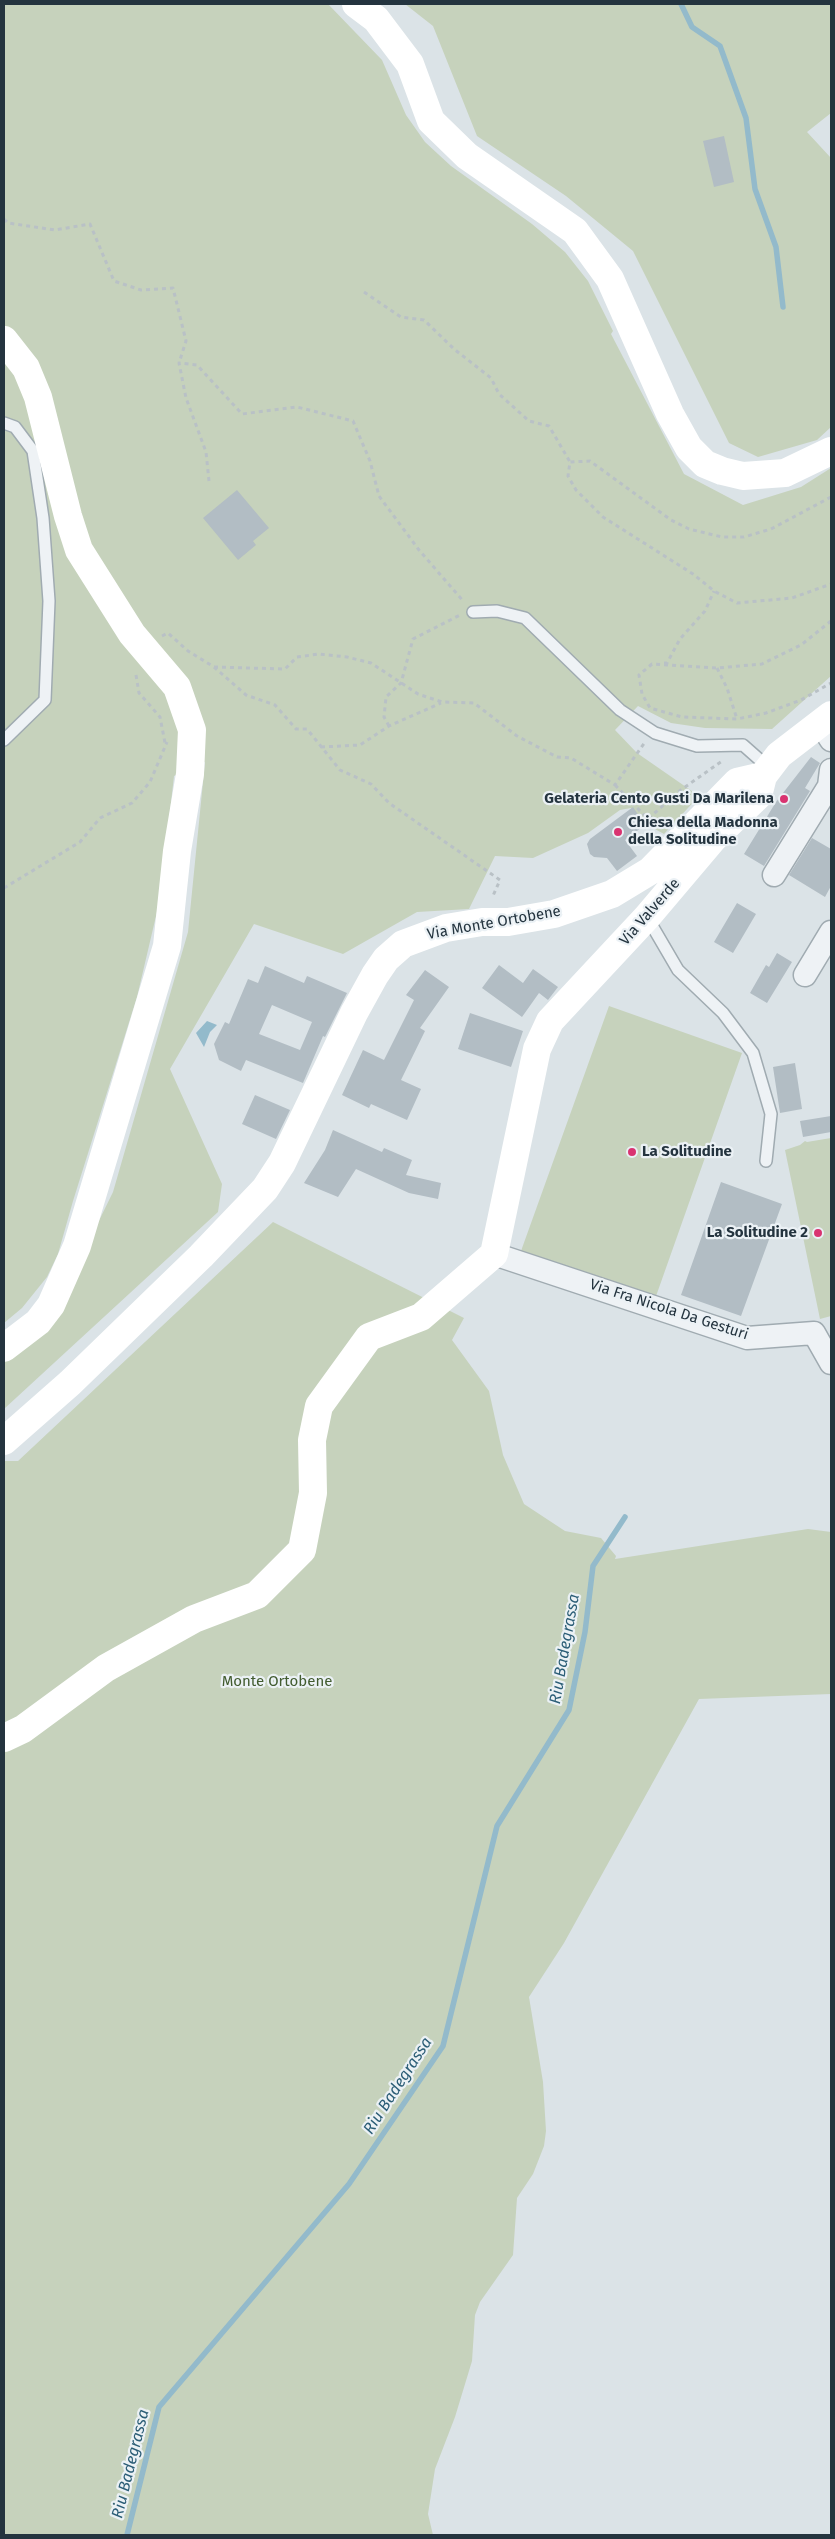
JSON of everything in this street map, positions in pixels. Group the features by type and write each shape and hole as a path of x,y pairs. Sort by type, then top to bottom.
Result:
{"street":[{"path":"356,4 376,19 410,64 431,121 467,156 575,231 610,279 670,414 689,448 705,464 722,471 743,476 785,473 831,452"},
{"path":"4,340 26,368 38,397 68,516 79,550 132,634 177,687 192,730 190,774 177,852 167,946 80,1236 66,1274 51,1305 38,1322 4,1348"},
{"path":"766,772 780,755 828,726"},
{"path":"774,876 829,786 831,770"},
{"name":"Via Valverde","path":"494,1254 537,1049 550,1021 647,917 713,839 758,796 766,772"},
{"name":"Via Monte Ortobene","path":"4,1440 84,1370 201,1256 264,1189 282,1163 354,1013 386,959 403,944 419,936 446,928 482,922 508,922 554,914 612,894 650,870 737,782 766,772"},
{"path":"805,975 831,932"},
{"path":"4,1738 23,1729 106,1668 194,1619 256,1594 302,1550 313,1493 312,1440 319,1406 369,1337 421,1317 494,1254"},
{"name":"Via Fra Nicola Da Gesturi","path":"494,1254 747,1338 814,1333 831,1363"}],"lane":[{"path":"4,423 15,427 33,451 43,518 49,601 45,700 4,740"},
{"path":"473,612 497,611 525,618 620,710 655,733 697,746 743,745 766,772"},
{"path":"647,917 678,970 723,1013 753,1053 771,1114 766,1161"}],"path":[{"path":"4,219 8,223 55,230 90,224 114,281 141,290 173,288 186,341 179,363 186,398 206,452 209,482"},
{"path":"364,292 401,317 424,320 454,349 491,378 499,394 529,421 548,426 570,462 568,476 576,490 602,517 693,574 714,592 738,603 792,598 831,584"},
{"path":"179,363 198,366 242,414 298,407 353,421 370,461 379,496 419,550 473,612 456,616 413,639 401,683 386,696 384,717 389,726"},
{"path":"570,462 590,461 671,520 689,529 722,537 744,537 771,529 831,497"},
{"path":"714,592 705,611 680,640 667,663 652,664 639,675 642,694 650,708 682,716 737,719 766,713 801,700 831,683"},
{"path":"652,664 717,668 762,664 801,645 831,621"},
{"path":"159,637 168,633 188,651 214,667 246,695 276,705 296,729 307,730 340,770 371,784 389,804 500,880 482,922"},
{"path":"214,667 285,669 297,657 319,654 347,656 371,663 418,694 442,702 474,703 517,736 558,757 571,758 615,785 648,819 678,792 743,745"},
{"path":"4,888 80,842 100,818 132,803 150,782 166,746 160,717 139,693 134,667"},
{"path":"717,668 727,688 737,719"},
{"path":"320,747 360,746 389,726 442,702"},
{"path":"615,785 642,745 655,733"}],"green space":[{"path":"4,4 328,4 382,60 406,115 425,142 451,166 532,224 565,252 588,281 613,331 611,334 684,474 743,505 801,487 831,468 831,676 772,729 705,728 671,723 638,706 615,730 637,753 699,796 664,834 642,822 631,808 620,810 588,833 533,858 495,856 469,909 417,912 343,954 254,924 170,1069 222,1184 218,1212 4,1409 4,1356 45,1331 113,1192 188,932 205,762 174,776 160,899 137,997 58,1254 47,1277 22,1308 4,1323"},
{"path":"405,4 831,4 831,113 807,132 831,158 831,427 817,440 758,457 729,443 633,251 566,196 477,136 433,26"},
{"name":"La Solitudine","path":"609,1006 742,1053 655,1299 521,1251"},
{"name":"La Solitudine 2","path":"831,1138 831,1316 820,1319 785,1150 800,1145 805,1141"},
{"name":"Monte Ortobene","path":"273,1222 464,1318 452,1340 489,1391 503,1455 524,1504 565,1531 601,1538 616,1556 615,1559 808,1529 831,1532 831,1694 699,1699 564,1943 529,1997 543,2082 546,2131 544,2146 533,2174 517,2198 513,2255 480,2302 475,2315 472,2361 455,2417 435,2469 428,2514 433,2535 4,2535 4,1461 18,1461"}],"water":[{"path":"207,1021 217,1025 210,1032 204,1047 196,1033"}],"building":[{"path":"724,136 734,182 714,187 703,141"},
{"path":"237,490 269,528 253,541 256,545 238,560 203,518"},
{"path":"811,757 820,763 805,788 810,791 764,866 744,854 776,802"},
{"name":"Chiesa della Madonna della Solitudine","path":"633,807 645,825 625,840 637,856 617,871 607,858 594,857 590,854 587,844 590,839"},
{"path":"812,838 831,849 831,886 825,897 789,875"},
{"path":"737,903 756,914 733,953 714,942"},
{"path":"777,953 792,962 767,1003 750,993 766,965 769,967"},
{"path":"499,965 523,983 533,969 558,987 548,1000 539,993 522,1017 482,988"},
{"path":"265,966 304,983 307,976 347,993 325,1037 323,1036 303,1083 246,1060 241,1071 219,1060 214,1044 225,1022 229,1024 248,979 258,983","holes":["272,1005 312,1022 300,1050 259,1034"]},
{"path":"425,970 449,987 420,1028 425,1031 401,1080 421,1089 407,1120 371,1104 369,1108 342,1095 363,1050 384,1060 414,1000 406,995"},
{"path":"470,1013 523,1031 511,1067 458,1049"},
{"path":"795,1063 802,1109 780,1113 773,1067"},
{"path":"255,1095 290,1110 276,1139 242,1124"},
{"path":"831,1116 831,1132 803,1137 800,1121"},
{"path":"333,1130 382,1152 384,1148 412,1160 406,1175 441,1183 438,1199 409,1193 356,1169 338,1197 304,1183 325,1150"},
{"path":"721,1182 782,1204 741,1316 681,1295"}],"waterway":[{"path":"681,4 692,27 720,46 746,118 755,189 776,247 783,307"},
{"name":"Riu Badegrassa","path":"127,2535 159,2407 349,2184 443,2046 497,1826 569,1710 585,1632 593,1566 625,1517"}],"place":[{"name":"Gelateria Cento Gusti Da Marilena","path":"784,799"},
{"name":"Chiesa della Madonna della Solitudine","path":"618,832"},
{"name":"La Solitudine","path":"632,1152"},
{"name":"La Solitudine 2","path":"818,1233"}]}
